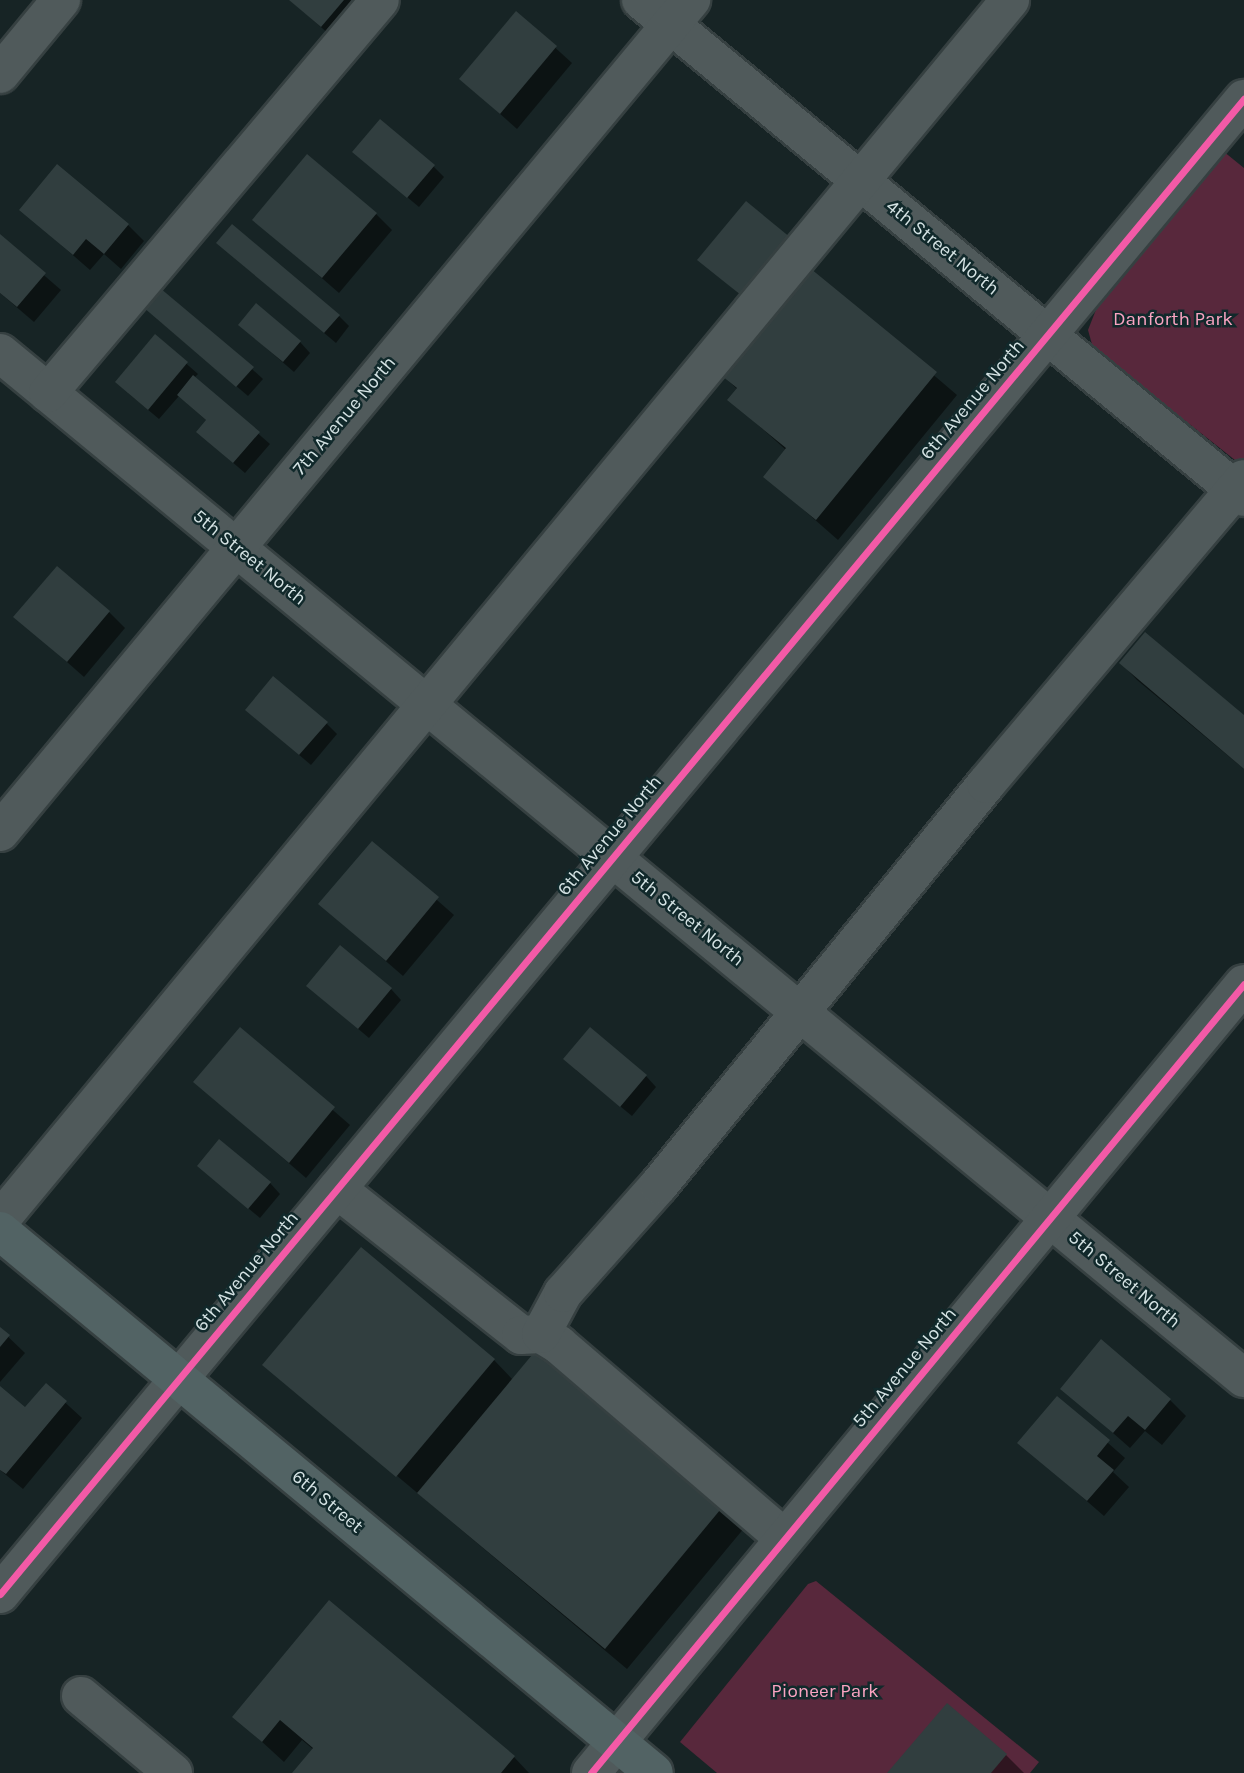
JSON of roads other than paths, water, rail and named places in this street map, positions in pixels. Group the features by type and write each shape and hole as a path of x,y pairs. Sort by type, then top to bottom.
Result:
{"main road":[{"name":"6th Street","path":"0,1231 654,1773"}],"street":[{"path":"0,74 61,0"},
{"path":"48,393 380,0"},
{"name":"4th Street North","path":"641,0 680,12 860,181 1047,335 1241,489"},
{"path":"0,1220 1010,0"},
{"name":"7th Avenue North","path":"0,832 680,12"},
{"name":"6th Avenue North","path":"0,1594 12,1555 178,1379 1244,99"},
{"name":"5th Street North","path":"0,353 1244,1378"},
{"path":"541,1334 563,1293 659,1185 800,1012 1241,489"},
{"name":"5th Avenue North","path":"591,1773 1244,984"},
{"path":"337,1189 521,1335 541,1334 785,1538"},
{"path":"81,1696 173,1773"}],"park label":[{"name":"Danforth Park","path":"1173,320"},
{"name":"Pioneer Park","path":"825,1692"}]}
